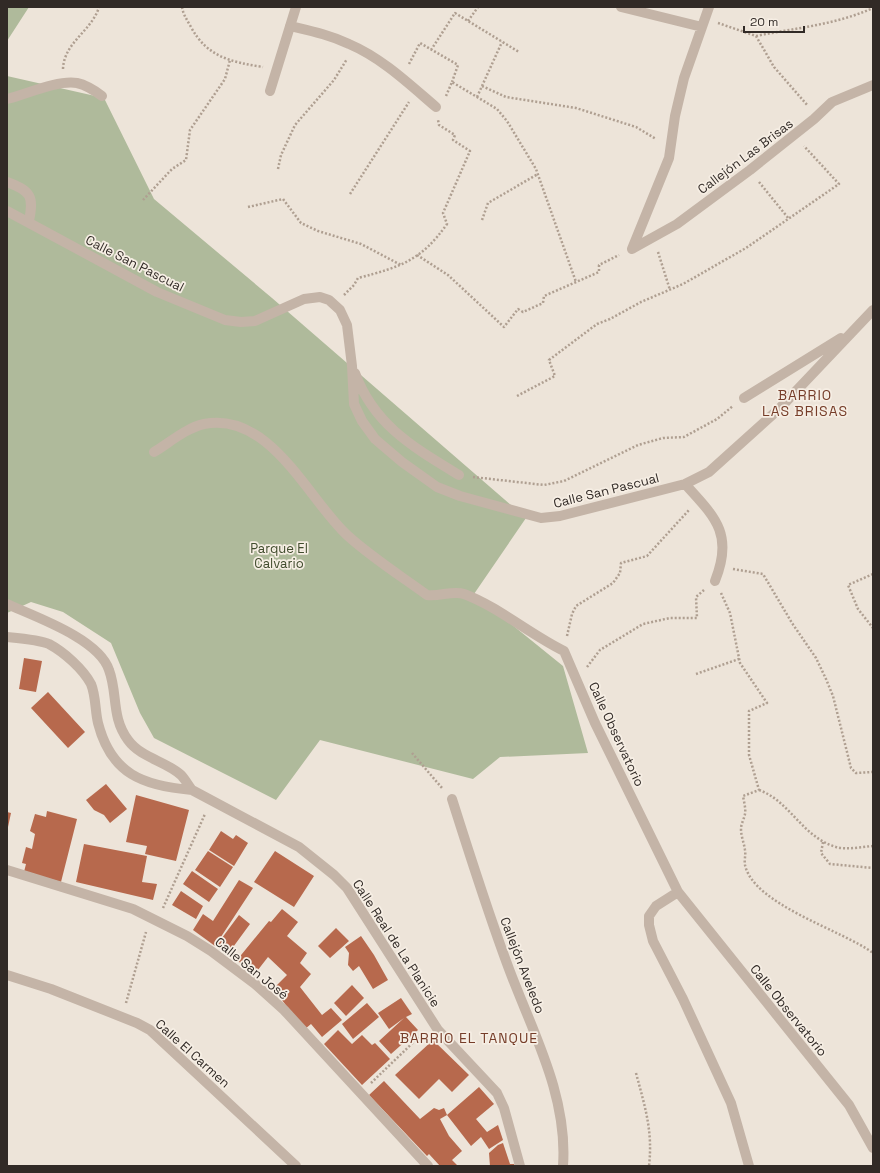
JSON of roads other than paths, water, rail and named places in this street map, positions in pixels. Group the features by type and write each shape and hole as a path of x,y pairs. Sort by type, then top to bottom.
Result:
{"street":[{"path":"270,91 296,7"},
{"path":"621,7 703,22 709,7"},
{"name":"Callejón Las Brisas","path":"703,22 684,78 669,158 632,249 677,224 794,136 832,102 873,85"},
{"path":"290,26 324,34 355,47 391,68 436,107"},
{"path":"7,99 63,83 77,83 90,88 102,96"},
{"path":"7,182 21,187 30,194 32,205 28,221"},
{"name":"Calle San Pascual","path":"7,211 158,292 225,320 241,322 255,321 304,299 320,297 329,300 340,310 347,325 352,366 354,404 362,421 375,439 402,462 437,487 460,496 541,518 560,516 684,484 709,472 780,408 873,310"},
{"path":"744,398 850,334"},
{"path":"352,366 360,388 379,417 397,435 459,475"},
{"name":"Calle Observatorio","path":"154,452 190,429 203,424 222,422 246,430 278,452 347,535 427,595 436,597 463,594 498,611 542,640 564,650 596,723 678,892 849,1104 873,1148"},
{"path":"684,484 715,519 722,534 723,545 721,567 715,581"},
{"name":"Calle Real de La Planicie","path":"7,604 76,636 102,658 109,670 120,727 128,741 139,752 180,775 192,790"},
{"name":"Calle Real de La Planicie","path":"7,637 48,644 65,656 80,670 91,685 101,734 107,750 114,760 127,772 147,782 171,788 192,790 300,847 334,875 347,888 434,1023 449,1043 497,1093 504,1108 520,1166"},
{"name":"Callejón Aveledo","path":"452,799 486,907 549,1070 562,1119 563,1166"},
{"name":"Calle San José","path":"7,870 133,909 187,936 211,951 255,984 284,1010 428,1166"},
{"path":"678,892 656,906 649,916 649,925 653,942 683,999 731,1104 749,1166"},
{"name":"Calle El Carmen","path":"7,975 51,989 123,1017 137,1023 156,1035 296,1166"}],"district":[{"name":"BARRIO LAS BRISAS","path":"805,404"},
{"name":"BARRIO EL TANQUE","path":"469,1038"}],"park label":[{"name":"Parque El Calvario","path":"279,556"}]}
